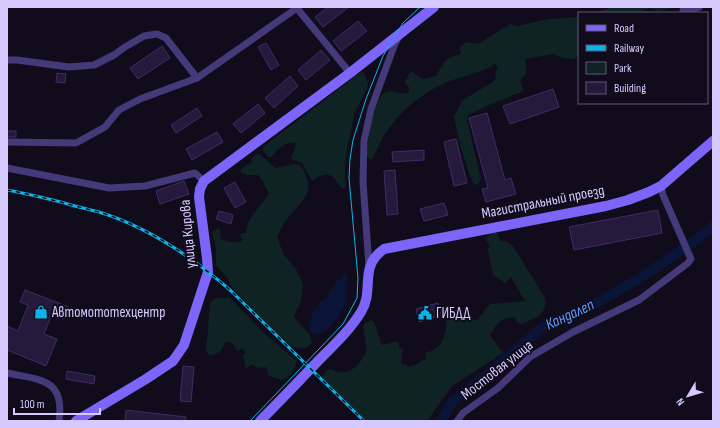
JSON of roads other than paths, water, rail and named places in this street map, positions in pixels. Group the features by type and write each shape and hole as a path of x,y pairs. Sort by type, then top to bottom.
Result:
{"street":[{"name":"улица Кирова","path":"76,421 173,361 184,345 208,272 199,198 200,189 204,181 350,73 434,7"},
{"path":"682,11 699,7"},
{"path":"7,142 76,143 105,127 119,110 140,99 197,78 296,8 350,73"},
{"path":"7,60 68,67 94,65 114,55 124,47 144,36 157,34 166,38 197,78"},
{"name":"улица Кирова","path":"260,421 348,331 362,310 368,291 369,266 363,182 364,141 371,109 400,34"},
{"name":"Магистральный проезд","path":"384,248 606,206 628,200 661,186 713,141"},
{"path":"7,168 109,188 145,186 195,173 204,181"},
{"name":"Мостовая улица","path":"457,421 463,413 498,388 530,357 573,332 639,300 688,264 691,259 661,186"},
{"path":"368,242 374,248 384,248"},
{"path":"369,266 378,253 384,248"},
{"path":"7,373 40,380 53,386 60,400 59,421"}],"water":[{"path":"344,273 347,275 348,291 342,312 334,323 324,331 313,335 308,327 309,319 313,318 313,309 317,307 319,302 326,298"}],"waterway":[{"name":"Кандалеп","path":"441,421 452,402 545,325 589,307 637,280 692,243 713,226"}],"tram line":[{"path":"250,421 343,324 357,298 358,278 349,178 353,140 366,99 383,56 403,23 420,7"}],"railway":[{"path":"7,190 99,212 135,226 169,244 230,290 364,421"}],"place":[{"name":"Автомототехцентр","path":"41,312"},
{"name":"ГИБДД","path":"425,313"}]}
